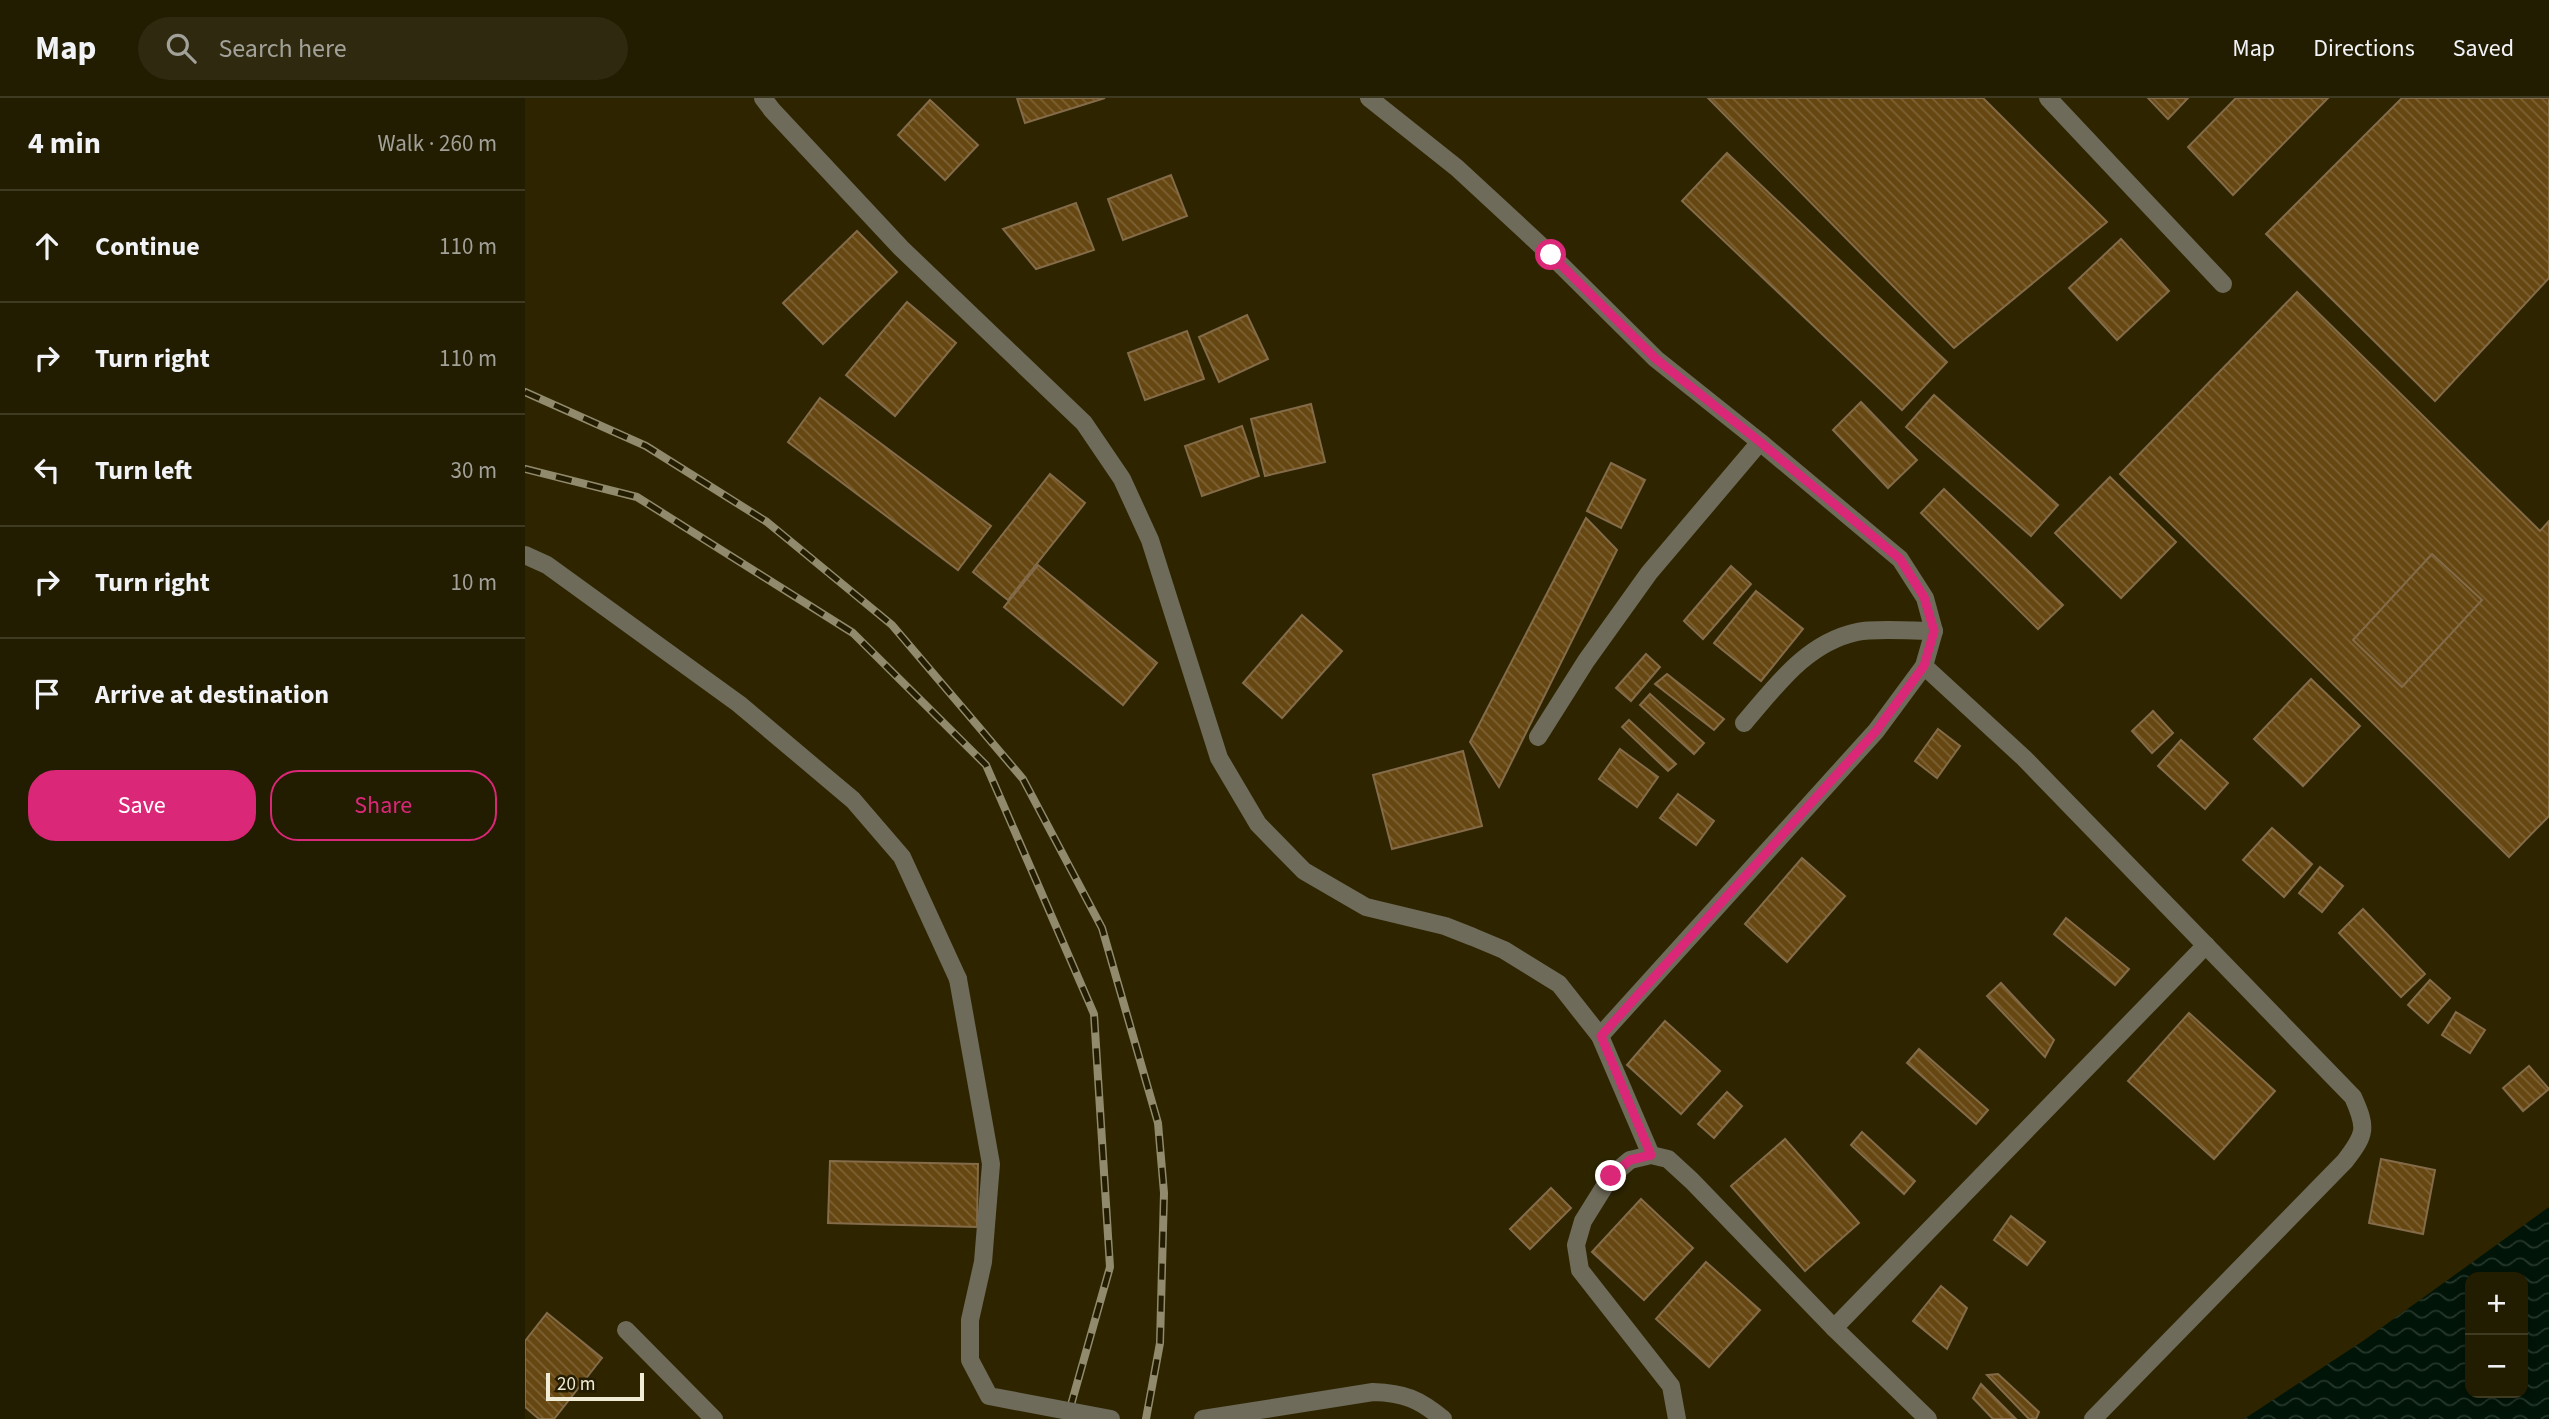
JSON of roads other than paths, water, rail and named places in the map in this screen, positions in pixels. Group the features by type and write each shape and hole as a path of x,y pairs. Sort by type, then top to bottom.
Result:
{"lane":[{"path":"763,98 901,248 1084,423 1122,479 1150,540 1219,758 1258,824 1304,871 1366,907 1445,926 1473,937 1504,950 1559,984 1601,1036 1651,1155"},
{"path":"1370,98 1466,177 1551,255 1656,359 1900,559 1924,597 1934,631 1924,666 1876,731 1601,1036"},
{"path":"2048,98 2223,284"},
{"path":"1538,737 1586,661 1649,573 1760,442"},
{"path":"525,555 547,565 739,704 853,800 902,857 958,979 991,1164 983,1262 970,1320 970,1360 989,1396 1111,1419"},
{"path":"1744,723 1790,669 1816,649 1857,631 1934,631"},
{"path":"1924,666 2024,758 2206,945 2353,1097 2363,1119 2361,1142 2345,1161 2093,1419"},
{"path":"1834,1328 2206,945"},
{"path":"1678,1419 1671,1386 1580,1270 1576,1245 1583,1221 1611,1176 1630,1160 1651,1155 1668,1159 1676,1166 1834,1328 1928,1419"},
{"path":"626,1330 714,1419"},
{"path":"1203,1419 1373,1392 1399,1393 1430,1408 1443,1419"}],"water":[{"path":"2549,1207 2549,1419 2244,1419 2363,1341"}],"railway":[{"path":"525,392 646,446 767,522 892,625 1023,779 1102,928 1158,1123 1164,1193 1160,1343 1146,1419"},
{"path":"525,469 637,497 853,633 986,765 1094,1014 1110,1267 1067,1419"}]}
